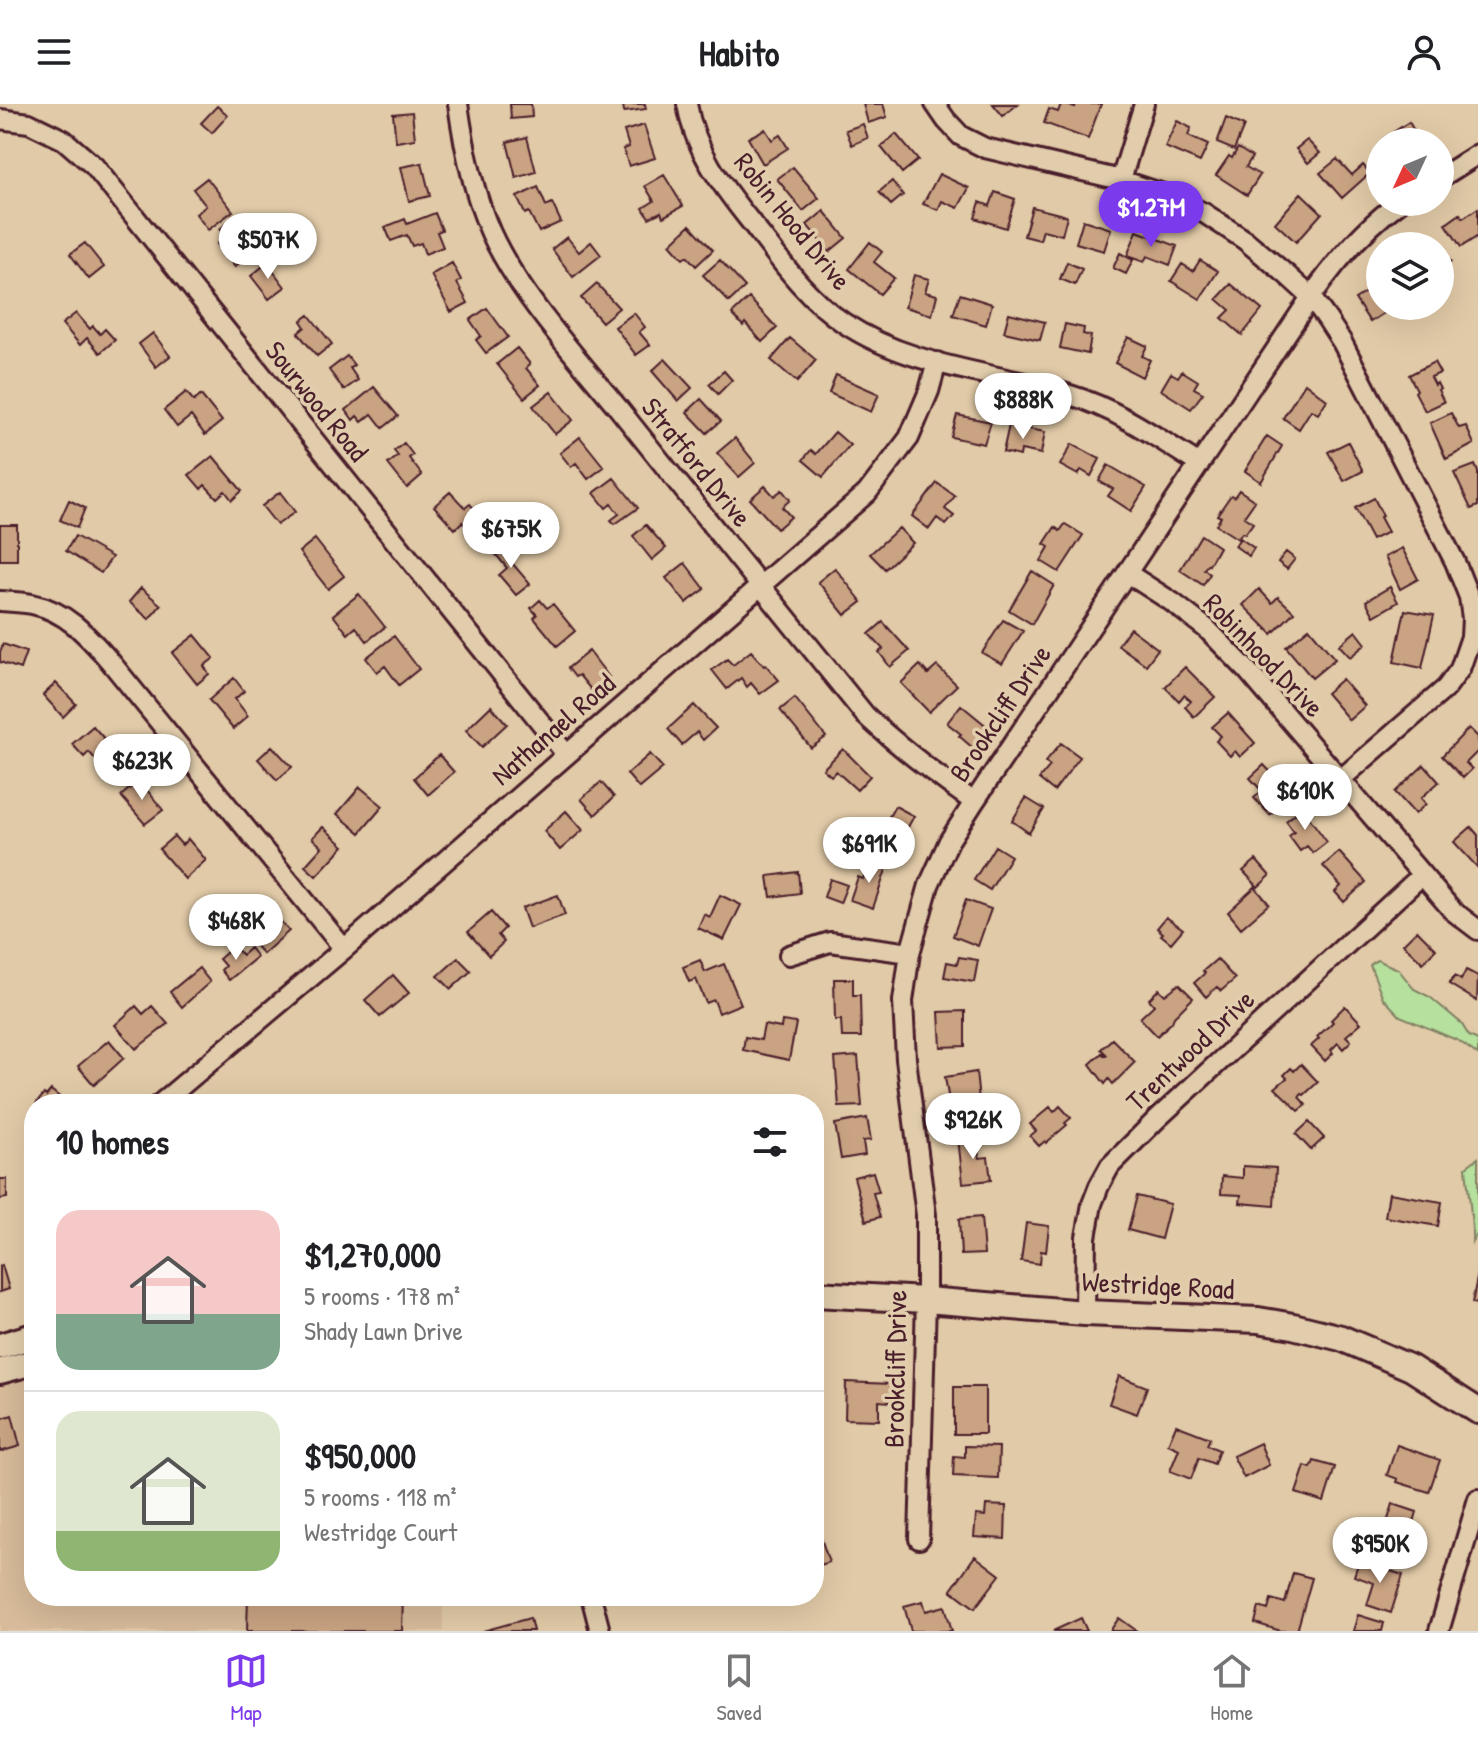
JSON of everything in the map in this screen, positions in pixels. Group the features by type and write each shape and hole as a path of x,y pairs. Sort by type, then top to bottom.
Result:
{"main road":[{"name":"Westridge Road","path":"824,1295 1085,1313 1258,1320 1293,1326 1341,1338 1411,1368 1478,1411"},
{"path":"0,1346 24,1339"},
{"path":"0,1371 24,1365"}],"street":[{"name":"Stratford Drive","path":"458,104 475,187 491,232 515,275 865,715 930,772 974,802"},
{"name":"Robin Hood Drive","path":"687,104 699,145 721,185 811,297 844,323 888,346 937,362 1071,395 1142,427 1199,464"},
{"path":"935,104 961,136 985,148 1121,180 1166,195 1204,213 1245,240 1311,297 1352,360 1455,562 1469,597 1472,618 1471,637 1460,669 1446,688 1341,779"},
{"path":"1121,180 1144,104"},
{"name":"Sourwood Road","path":"0,119 29,123 64,140 94,166 566,754"},
{"path":"1454,169 1478,154"},
{"name":"Brookcliff Drive","path":"919,1539 926,1215 906,1059 903,1001 916,925 929,885 949,841 974,802 1311,297 1353,243 1382,216"},
{"name":"Nathanael Road","path":"172,1094 344,949 867,493 909,438 929,391 937,362"},
{"name":"Robinhood Drive","path":"1127,573 1207,629 1246,669 1453,911 1478,930"},
{"path":"0,601 32,604 56,612 81,629 344,949"},
{"name":"Trentwood Drive","path":"1085,1313 1086,1237 1092,1204 1110,1166 1422,875"},
{"path":"789,955 830,942 910,953"},
{"path":"1439,1631 1478,1499"},
{"path":"594,1606 600,1631"}],"shaded area":[{"path":"24,1369 24,1606 443,1606 443,1631 0,1631 0,1376"}],"green space":[{"path":"1377,960 1398,969 1414,989 1430,997 1461,1023 1469,1036 1478,1040 1478,1055 1459,1041 1400,1016 1383,998 1370,965"},
{"path":"1478,1158 1478,1233 1472,1242 1466,1167"}],"building":[{"path":"510,104 531,104 532,117 511,119"},
{"path":"623,104 645,104 646,109 624,112"},
{"path":"863,104 883,104 887,117 868,123"},
{"path":"993,104 1018,104 1003,116"},
{"path":"1061,104 1075,107 1076,104 1101,104 1088,139 1044,123 1049,109 1058,112"},
{"path":"217,106 228,115 212,133 201,123"},
{"path":"412,112 415,139 396,142 393,114"},
{"path":"1226,118 1244,126 1234,150 1217,143"},
{"path":"1177,121 1191,128 1188,136 1208,145 1200,162 1165,147"},
{"path":"863,124 868,138 852,145 846,130"},
{"path":"644,125 655,158 629,166 623,149 629,147 624,131"},
{"path":"765,129 772,140 780,135 788,148 763,164 748,138"},
{"path":"896,134 918,160 902,173 881,147"},
{"path":"527,137 536,172 516,178 507,142"},
{"path":"1307,140 1320,153 1308,163 1296,149"},
{"path":"1238,148 1252,157 1246,167 1260,175 1247,195 1216,175"},
{"path":"1337,159 1352,175 1363,165 1366,168 1366,177 1342,198 1320,173"},
{"path":"422,163 430,196 409,201 401,167"},
{"path":"793,167 819,198 803,211 777,179"},
{"path":"939,174 969,188 958,208 942,201 938,210 923,204"},
{"path":"664,175 683,206 663,217 661,212 649,218 643,208 654,201 645,186"},
{"path":"207,178 233,211 208,230 196,214 206,206 193,189"},
{"path":"892,181 903,195 891,205 879,192"},
{"path":"538,187 546,206 552,203 561,222 539,232 517,197"},
{"path":"995,192 1015,199 1006,228 975,218 980,202 990,206"},
{"path":"1301,193 1322,213 1296,242 1275,223"},
{"path":"1032,207 1067,216 1062,235 1043,230 1040,240 1024,236"},
{"path":"1478,208 1478,236 1461,247 1446,224 1460,214 1463,218"},
{"path":"824,211 846,238 829,252 807,225"},
{"path":"435,213 442,230 437,232 443,247 425,254 421,243 412,246 407,235 391,241 385,227 405,219 407,224"},
{"path":"231,220 248,241 244,244 251,253 235,267 217,244 226,237 220,229"},
{"path":"1083,220 1111,229 1104,251 1076,243"},
{"path":"690,225 713,250 696,266 687,256 683,259 670,244"},
{"path":"1137,231 1177,246 1170,265 1147,256 1144,262 1127,256"},
{"path":"567,237 579,252 591,242 601,255 573,277 552,249"},
{"path":"870,242 882,252 874,262 894,278 880,294 849,269"},
{"path":"85,243 104,267 89,279 70,254"},
{"path":"1120,253 1133,260 1126,274 1113,268"},
{"path":"720,260 745,287 729,302 703,275"},
{"path":"1200,260 1218,271 1200,299 1171,281 1182,264 1193,271"},
{"path":"1067,262 1082,269 1075,285 1060,279"},
{"path":"267,263 285,287 269,299 251,276"},
{"path":"452,263 461,280 457,283 468,303 451,312 431,275"},
{"path":"914,275 929,279 925,292 937,295 932,315 905,307"},
{"path":"597,284 619,308 602,322 581,298"},
{"path":"1231,284 1262,310 1242,335 1222,318 1230,310 1217,299"},
{"path":"1366,292 1366,316 1355,299"},
{"path":"960,294 992,304 986,325 953,315"},
{"path":"749,298 777,328 762,342 732,314"},
{"path":"487,308 508,337 486,353 476,340 481,336 470,320"},
{"path":"76,313 90,329 93,326 100,334 105,329 115,340 100,353 87,338 80,345 62,324"},
{"path":"634,313 645,327 639,332 650,345 636,355 615,327"},
{"path":"1009,313 1045,322 1040,340 1004,332"},
{"path":"309,315 332,344 317,356 298,333 305,327 301,321"},
{"path":"1065,324 1084,328 1083,334 1091,336 1088,354 1060,348"},
{"path":"153,333 170,356 156,367 139,344"},
{"path":"1128,337 1147,346 1142,356 1150,360 1142,377 1115,363"},
{"path":"790,338 816,360 797,382 771,360"},
{"path":"517,348 530,364 526,368 540,385 524,398 497,364"},
{"path":"347,356 354,365 350,368 358,380 344,390 329,370"},
{"path":"665,359 692,388 678,401 652,371"},
{"path":"1434,362 1440,373 1431,377 1435,385 1437,383 1444,402 1425,411 1409,375"},
{"path":"724,371 732,380 718,394 709,384"},
{"path":"1182,371 1198,381 1194,388 1203,393 1191,409 1161,390 1171,373 1178,377"},
{"path":"836,375 879,394 871,412 829,393"},
{"path":"1305,383 1327,400 1318,414 1311,410 1299,429 1283,418"},
{"path":"374,387 398,416 383,428 372,414 362,422 357,416 353,420 346,410"},
{"path":"186,392 194,401 201,395 222,421 205,435 191,416 177,427 164,410"},
{"path":"551,392 573,420 555,434 533,406"},
{"path":"701,399 721,421 707,433 687,412"},
{"path":"1451,413 1459,428 1466,426 1474,444 1446,459 1430,423"},
{"path":"957,415 991,422 984,444 951,437"},
{"path":"1009,425 1045,432 1041,454 1021,450 1020,456 1003,452"},
{"path":"835,432 850,445 823,477 803,460 811,450 816,454"},
{"path":"1267,436 1282,446 1261,482 1245,471"},
{"path":"580,437 604,467 588,479 576,463 571,467 560,453"},
{"path":"735,438 755,463 739,477 717,453"},
{"path":"1348,442 1363,471 1344,481 1328,452"},
{"path":"404,443 413,455 409,458 422,475 407,488 388,464 398,456 394,451"},
{"path":"1072,444 1100,459 1091,476 1081,470 1078,475 1060,465"},
{"path":"213,456 242,491 232,500 225,491 217,498 205,485 201,489 189,475"},
{"path":"1108,465 1146,487 1131,511 1108,496 1113,489 1099,481"},
{"path":"1475,465 1478,472 1478,506 1471,509 1454,473"},
{"path":"614,478 638,508 615,524 611,520 619,514 611,504 606,508 594,493"},
{"path":"937,483 955,496 945,509 954,516 946,525 937,518 929,529 912,516"},
{"path":"765,486 774,496 782,490 790,500 782,507 791,517 777,529 750,499"},
{"path":"1239,490 1255,501 1244,517 1253,523 1238,539 1216,525 1221,517 1217,515 1231,495 1234,497"},
{"path":"280,492 295,512 277,525 262,506"},
{"path":"450,492 465,508 470,504 482,517 469,529 462,522 455,529 434,506"},
{"path":"1374,498 1388,532 1372,540 1355,508"},
{"path":"69,500 85,508 77,528 60,520"},
{"path":"1065,524 1083,535 1059,572 1041,561 1049,547 1044,544 1055,527 1060,531"},
{"path":"0,525 17,525 17,560 0,560"},
{"path":"646,525 666,548 652,560 633,536"},
{"path":"899,528 913,543 885,569 870,554"},
{"path":"1201,535 1219,547 1204,569 1210,574 1203,585 1180,570"},
{"path":"75,536 112,557 101,573 66,551"},
{"path":"1240,538 1254,548 1249,556 1235,546"},
{"path":"315,539 344,576 328,589 299,552"},
{"path":"505,541 515,553 510,557 512,563 530,584 516,595 499,575 507,568 493,551"},
{"path":"1402,548 1418,579 1400,589 1385,557"},
{"path":"1286,552 1295,559 1287,569 1278,562"},
{"path":"685,563 705,589 686,603 666,578"},
{"path":"835,568 862,602 845,615 818,582"},
{"path":"1032,571 1054,585 1032,624 1009,610"},
{"path":"1390,587 1398,602 1374,616 1366,601"},
{"path":"141,588 161,605 149,619 129,602"},
{"path":"1259,589 1272,603 1278,597 1294,612 1272,634 1243,605"},
{"path":"359,594 385,627 367,641 356,627 348,634 333,615"},
{"path":"540,600 547,608 553,604 575,631 557,646 534,618 537,615 531,608"},
{"path":"1405,610 1434,615 1422,668 1394,662"},
{"path":"1003,620 1023,631 1002,664 982,653"},
{"path":"883,622 909,651 890,667 879,652 883,649 869,634"},
{"path":"1130,628 1158,649 1146,665 1118,645"},
{"path":"1309,628 1335,659 1312,678 1286,647"},
{"path":"1356,631 1366,644 1350,657 1339,645"},
{"path":"195,635 214,658 204,666 209,674 197,684 172,653"},
{"path":"394,636 419,669 399,685 385,666 377,672 366,658"},
{"path":"3,644 26,652 20,669 0,662"},
{"path":"589,651 609,677 592,691 579,675 575,677 568,668"},
{"path":"751,651 779,680 760,694 751,683 747,687 741,678 727,689 712,670 727,659 733,665"},
{"path":"920,665 928,674 937,666 957,685 929,712 901,683"},
{"path":"1185,667 1215,697 1194,717 1185,707 1191,701 1184,695 1179,701 1165,687"},
{"path":"234,678 244,691 235,699 248,716 233,729 209,700"},
{"path":"1342,679 1365,706 1349,720 1326,693"},
{"path":"56,683 76,704 63,717 43,695"},
{"path":"795,698 826,737 811,748 780,710"},
{"path":"694,705 716,728 703,740 697,732 682,745 668,729"},
{"path":"961,705 989,728 973,748 947,723"},
{"path":"491,706 507,724 482,747 466,730"},
{"path":"1228,713 1255,743 1240,757 1235,751 1230,756 1216,741 1221,736 1212,727"},
{"path":"93,726 121,758 106,771 89,752 84,757 72,744"},
{"path":"1469,728 1478,737 1478,751 1466,763 1472,769 1463,778 1442,756"},
{"path":"1061,743 1080,757 1054,791 1039,779 1050,766 1045,762"},
{"path":"272,746 292,767 277,780 258,759"},
{"path":"843,749 870,776 857,790 836,771 831,776 823,769"},
{"path":"650,754 663,768 639,788 627,774"},
{"path":"439,755 454,772 428,795 414,778"},
{"path":"1264,765 1292,795 1270,815 1254,798 1262,791 1250,778"},
{"path":"1424,765 1439,782 1421,798 1426,804 1415,814 1395,792"},
{"path":"139,780 163,810 145,824 121,796"},
{"path":"601,782 614,797 595,815 581,799"},
{"path":"360,787 383,806 360,833 337,814"},
{"path":"1026,798 1044,809 1029,833 1012,821"},
{"path":"895,806 914,816 896,849 877,839 879,835 872,831 879,818 886,822"},
{"path":"1302,808 1327,842 1313,853 1307,846 1300,851 1289,836 1294,832 1286,821"},
{"path":"566,811 583,830 560,850 544,831"},
{"path":"323,827 344,846 316,876 305,866 322,847 312,838"},
{"path":"1471,827 1478,835 1478,868 1454,842"},
{"path":"174,836 182,845 188,839 206,860 185,879 159,849"},
{"path":"995,846 1011,856 990,890 974,880"},
{"path":"1339,852 1366,882 1344,902 1335,892 1341,886 1323,866"},
{"path":"1256,860 1270,876 1258,887 1243,871"},
{"path":"869,861 887,867 873,908 850,900 858,877 863,879"},
{"path":"798,872 800,893 771,897 768,876"},
{"path":"830,879 847,885 840,903 824,897"},
{"path":"1255,887 1269,904 1241,928 1228,912"},
{"path":"558,895 565,915 529,928 522,908"},
{"path":"720,895 741,905 724,940 698,928 704,914 710,917"},
{"path":"966,900 991,909 978,946 953,936"},
{"path":"270,909 289,931 263,954 243,932"},
{"path":"491,912 505,928 498,935 504,942 489,956 468,932"},
{"path":"1166,917 1183,929 1171,943 1157,928"},
{"path":"1417,930 1436,949 1423,963 1403,944"},
{"path":"234,946 242,955 250,948 257,957 229,980 221,970 225,966 219,959"},
{"path":"959,957 978,960 974,982 944,977 947,962 957,964"},
{"path":"458,958 471,971 451,989 438,976"},
{"path":"1217,959 1235,979 1221,991 1217,987 1206,997 1194,983"},
{"path":"700,960 705,972 724,964 741,1004 719,1013 714,1000 706,1003 696,979 689,982 683,967"},
{"path":"199,968 210,982 182,1007 170,992"},
{"path":"1466,970 1478,976 1477,1001 1449,984 1455,976 1461,980"},
{"path":"393,975 409,993 380,1017 365,1000"},
{"path":"834,979 853,979 853,995 860,995 861,1037 842,1037 841,1020 835,1020"},
{"path":"1179,984 1193,998 1157,1036 1140,1018 1154,1005 1149,999 1159,989 1165,995"},
{"path":"136,1006 143,1014 152,1006 168,1024 136,1049 115,1025"},
{"path":"1345,1006 1361,1023 1346,1036 1351,1041 1343,1049 1338,1043 1325,1061 1311,1046"},
{"path":"965,1011 965,1046 941,1047 939,1012"},
{"path":"782,1021 796,1023 789,1060 743,1050 745,1037 761,1040 764,1025 781,1028"},
{"path":"1112,1039 1135,1062 1113,1084 1109,1079 1105,1084 1090,1064 1102,1053 1107,1055 1101,1049"},
{"path":"109,1040 124,1058 94,1085 78,1066"},
{"path":"858,1056 862,1106 839,1107 835,1058"},
{"path":"1301,1064 1318,1082 1299,1097 1306,1105 1299,1111 1275,1088 1287,1078 1284,1075 1291,1068 1294,1071"},
{"path":"976,1072 980,1110 971,1113 972,1123 953,1126 945,1077"},
{"path":"1060,1106 1071,1118 1065,1123 1067,1125 1039,1146 1030,1136 1036,1131 1030,1124 1050,1107 1054,1112"},
{"path":"867,1118 871,1140 863,1141 865,1155 841,1159 835,1124"},
{"path":"1309,1122 1324,1138 1311,1150 1296,1134"},
{"path":"977,1136 979,1158 988,1157 991,1180 963,1183 958,1138"},
{"path":"1243,1166 1276,1168 1274,1206 1240,1203 1241,1195 1221,1194 1222,1176 1243,1178"},
{"path":"873,1172 879,1192 873,1193 880,1217 866,1221 854,1177"},
{"path":"0,1179 7,1179 7,1198 0,1199"},
{"path":"1389,1193 1442,1202 1438,1226 1385,1217"},
{"path":"1137,1196 1170,1204 1161,1239 1128,1230"},
{"path":"981,1217 984,1254 961,1255 959,1219"},
{"path":"1026,1223 1049,1226 1046,1252 1041,1251 1040,1264 1021,1261"},
{"path":"0,1266 9,1289 0,1292"},
{"path":"1478,1273 1478,1304 1472,1303"},
{"path":"1119,1376 1147,1387 1137,1414 1109,1404"},
{"path":"846,1382 891,1384 890,1402 879,1401 879,1420 845,1419"},
{"path":"954,1387 985,1387 985,1434 954,1434"},
{"path":"12,1415 20,1446 0,1452 0,1419"},
{"path":"1176,1425 1210,1438 1207,1445 1219,1450 1214,1464 1199,1458 1191,1479 1170,1471 1179,1449 1168,1444"},
{"path":"1260,1443 1269,1465 1244,1478 1233,1456"},
{"path":"1397,1445 1440,1460 1429,1492 1397,1482 1398,1479 1387,1475"},
{"path":"965,1446 999,1447 998,1478 953,1476 954,1456 965,1457"},
{"path":"1314,1461 1335,1467 1324,1502 1296,1493 1305,1466 1311,1468"},
{"path":"1393,1504 1417,1512 1405,1552 1380,1544"},
{"path":"986,1505 1006,1506 1005,1539 974,1537 976,1515 985,1516"},
{"path":"824,1547 829,1562 824,1564"},
{"path":"975,1556 1000,1575 975,1608 951,1590"},
{"path":"1359,1561 1403,1575 1391,1613 1367,1605 1374,1583 1354,1576"},
{"path":"1293,1573 1312,1578 1297,1631 1281,1631 1255,1623 1259,1607 1268,1610 1271,1599 1285,1603"},
{"path":"923,1601 926,1611 945,1606 952,1631 911,1631 904,1606"},
{"path":"248,1606 403,1606 402,1631 247,1631"},
{"path":"1358,1615 1384,1623 1382,1631 1353,1631"},
{"path":"530,1618 533,1631 483,1631"},
{"path":"1081,1618 1087,1631 1053,1631"},
{"path":"1119,1618 1137,1631 1110,1631"}]}
